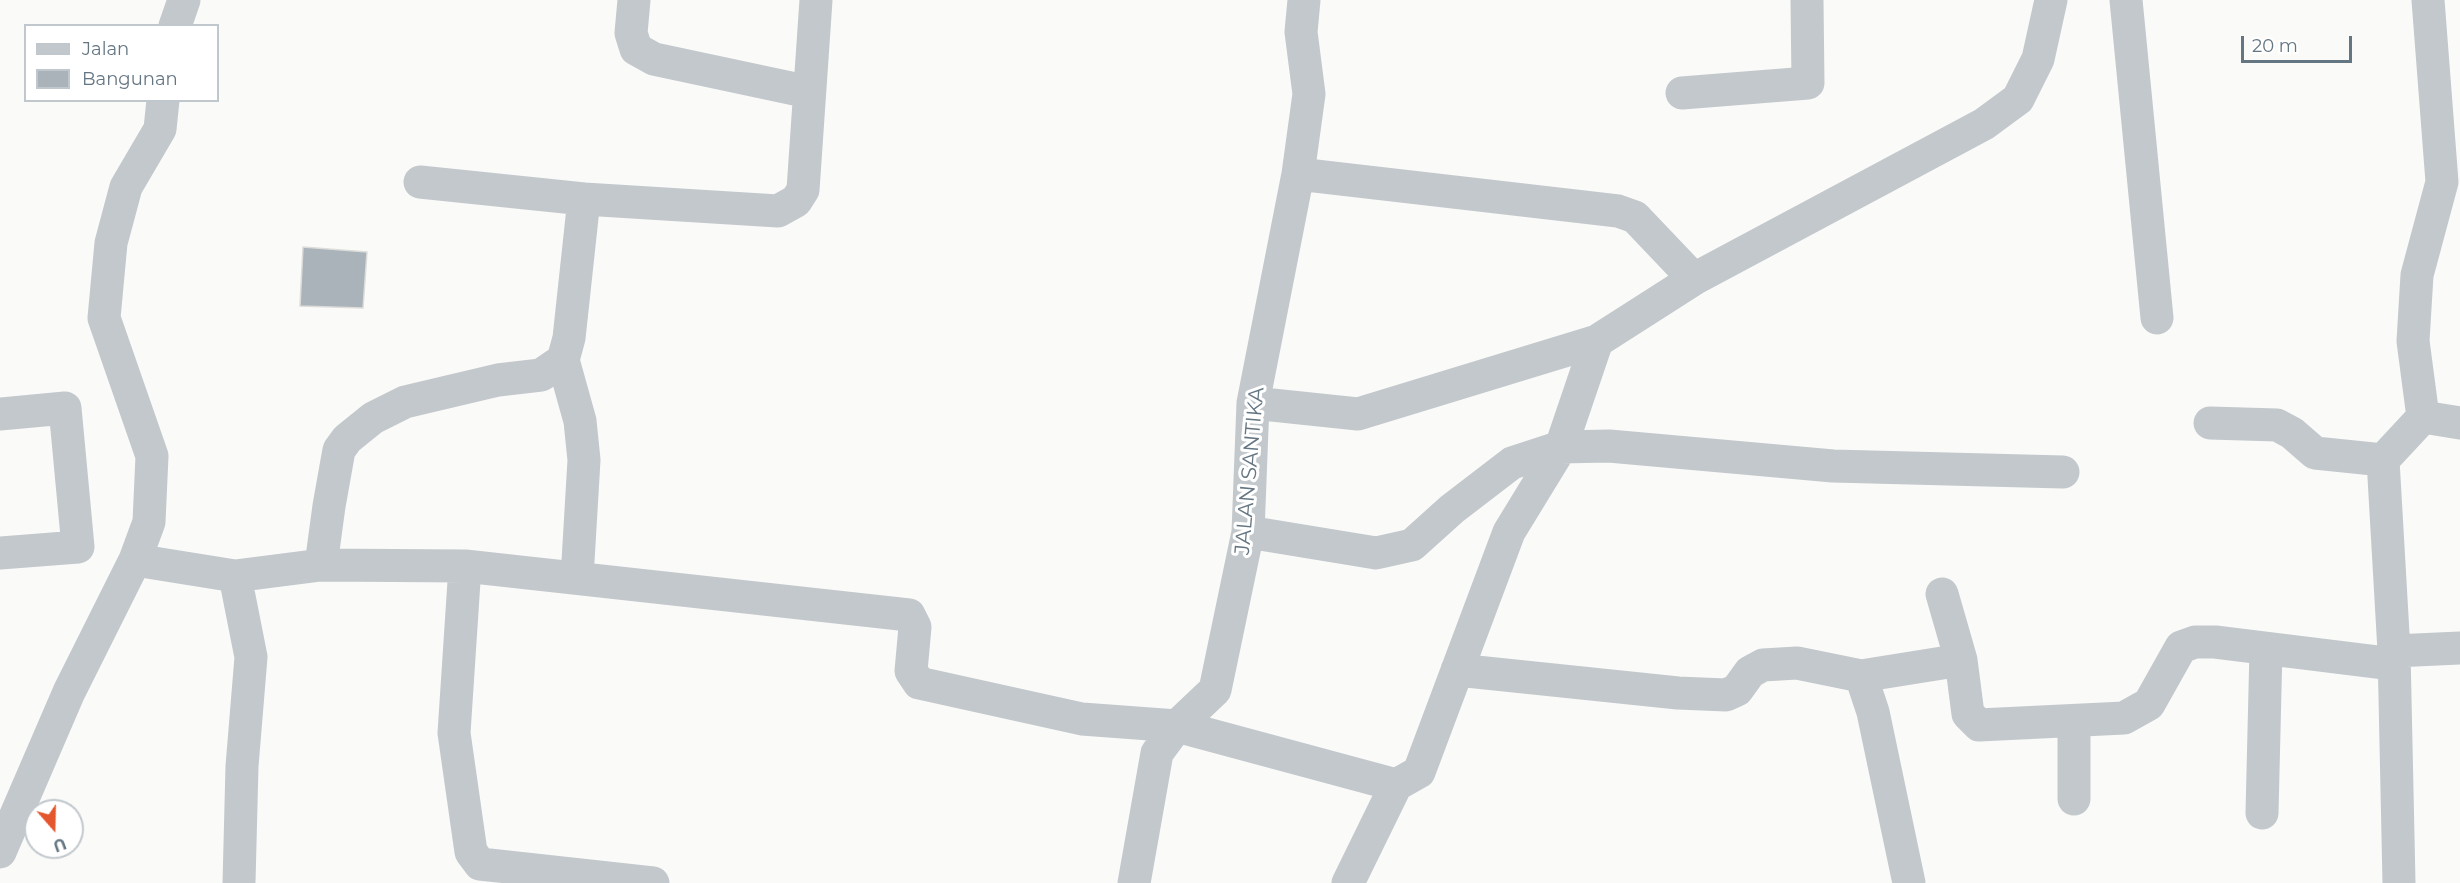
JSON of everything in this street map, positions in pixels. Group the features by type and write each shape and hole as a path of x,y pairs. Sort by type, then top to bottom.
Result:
{"street":[{"path":"176,24 184,0"},
{"path":"634,0 631,33 636,49 654,59 809,92"},
{"path":"420,182 584,199 778,211 796,201 803,190 816,0"},
{"name":"JALAN SANTIKA","path":"1134,883 1157,753 1177,726 1215,690 1248,532 1253,403 1298,174 1309,94 1301,32 1304,0"},
{"path":"1682,93 1808,82 1807,0"},
{"path":"1253,403 1358,414 1597,341 1694,279 1984,124 2018,99 2038,59 2051,0"},
{"path":"2126,0 2157,318"},
{"path":"2423,417 2413,341 2417,275 2451,180 2447,97 2427,0"},
{"path":"0,852 69,692 135,560 149,522 152,456 104,318 111,243 126,187 160,129 163,102"},
{"path":"1298,174 1618,211 1635,217 1694,279"},
{"path":"577,578 584,460 580,421 563,360 569,338 584,199"},
{"path":"1348,883 1396,785 1419,772 1509,532 1561,447 1597,341"},
{"path":"321,565 339,450 347,439 373,418 405,402 498,380 541,375 563,360"},
{"path":"0,414 65,408 78,547 0,553"},
{"path":"2423,417 2460,423"},
{"path":"2398,883 2394,658 2383,460 2423,417"},
{"path":"2210,423 2277,425 2292,433 2315,453 2383,460"},
{"path":"1248,532 1376,553 1412,546 1452,509 1512,463 1561,447 1609,446 1833,466 2063,472"},
{"path":"135,560 235,576 321,565 465,566 909,615 915,627 911,671 919,683 1082,718 1177,726 1396,785"},
{"path":"465,566 454,733 471,852 480,864 653,883"},
{"path":"235,576 251,657 242,766 239,883"},
{"path":"1942,594 1961,660 1968,714 1980,724 2124,718 2149,704 2181,646 2194,642 2394,658 2460,648"},
{"path":"2262,813 2266,648"},
{"path":"1457,670 1678,693 1726,695 1737,690 1750,672 1763,665 1797,663 1861,676 1961,660"},
{"path":"1861,676 1873,712 1909,883"},
{"path":"2074,721 2074,799"}],"building":[{"path":"303,247 367,252 363,308 300,306"}]}
